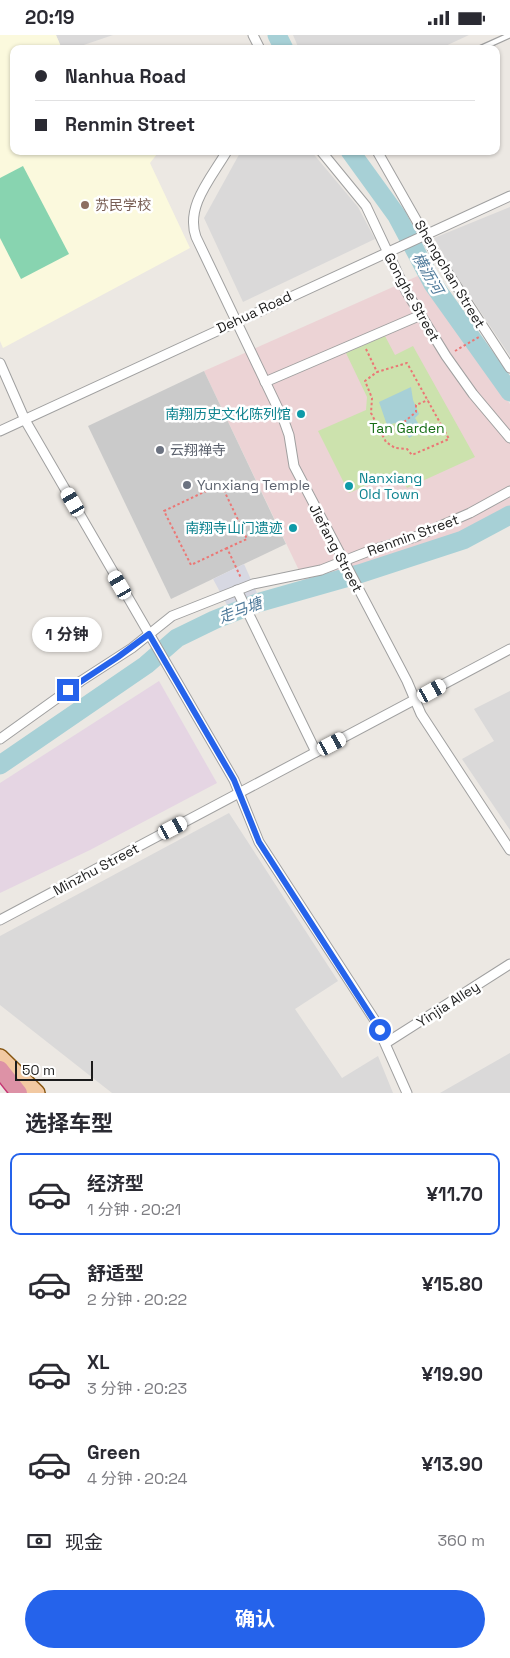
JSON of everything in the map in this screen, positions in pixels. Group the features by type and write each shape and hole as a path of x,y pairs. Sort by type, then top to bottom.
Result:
{"highway":[{"path":"0,1069 20,1093"}],"main road":[{"path":"0,1057 37,1093"}],"street":[{"name":"Jiefang Street","path":"225,155 196,202 192,223 196,237 287,429 294,466 407,681 421,714 510,850"},
{"name":"Gonghe Street","path":"325,155 366,206 387,251 421,315 463,381 510,438"},
{"name":"Shengchan Street","path":"379,155 426,233 435,253 485,333 510,368"},
{"name":"Dehua Road","path":"0,431 235,321 510,196"},
{"path":"265,382 421,315"},
{"path":"0,363 25,420 149,634 168,663 240,793 259,842 367,1007 386,1043 407,1093"},
{"name":"Renmin Street","path":"0,739 172,616 241,588 306,573 441,526 510,491"},
{"path":"241,588 241,599 316,753"},
{"name":"Minzhu Street","path":"0,920 510,649"},
{"name":"Yinjia Alley","path":"386,1043 510,964"}],"lane":[{"path":"488,45 510,35"}],"path":[{"path":"459,348 485,333"},
{"path":"362,340 377,372"},
{"path":"407,363 449,439 412,455 407,449 395,447 386,442 371,413 372,398 365,381 377,372 407,363"},
{"path":"383,435 397,428 416,411 416,405 428,400"},
{"path":"221,484 247,539 227,548 190,565 164,511 221,484"},
{"path":"227,548 241,588"}],"shaded area":[{"name":"苏民学校","path":"0,35 56,35 60,45 10,45 10,155 156,155 150,163 190,248 3,348 0,341"},
{"path":"56,35 113,35 84,45 60,45"},
{"path":"293,35 469,35 448,45 297,45"},
{"path":"239,155 314,155 358,207 375,239 243,302 204,218"},
{"path":"510,207 510,356 448,263 434,238"},
{"path":"420,275 510,404 510,522 305,583 204,371"},
{"name":"Yunxiang Temple","path":"204,371 286,544 171,599 88,426"},
{"path":"244,564 257,593 227,605 213,579"},
{"path":"159,681 217,783 90,850 0,893 0,783"},
{"path":"510,691 510,830 462,759 494,741 474,709"},
{"path":"229,813 338,981 295,1009 342,1078 378,1056 393,1093 112,1093 0,1005 0,936"},
{"path":"510,1053 510,1093 440,1093"}],"green space":[{"path":"23,166 69,254 21,279 0,238 0,178"},
{"name":"Tan Garden","path":"385,336 395,355 413,346 475,457 407,488 398,472 349,493 318,431 366,410 367,397 346,353"}],"water":[{"path":"411,387 413,400 419,414 415,418 419,425 419,432 409,438 404,429 395,423 387,425 379,402"}],"waterway":[{"name":"横沥河","path":"277,35 282,45"},
{"name":"横沥河","path":"353,155 397,216 433,284 510,392"},
{"name":"走马塘","path":"0,765 146,665 177,638 214,620 257,603 359,574 463,540 510,515"}],"place":[{"name":"苏民学校","path":"85,205"},
{"name":"南翔历史文化陈列馆","path":"301,414"},
{"name":"云翔禅寺","path":"160,450"},
{"name":"Yunxiang Temple","path":"187,485"},
{"name":"Nanxiang Old Town","path":"349,486"},
{"name":"南翔寺山门遗迹","path":"293,528"}],"route":[{"path":"68,690 132,648 149,634 168,663 234,780 259,842 367,1007 380,1030"}]}
